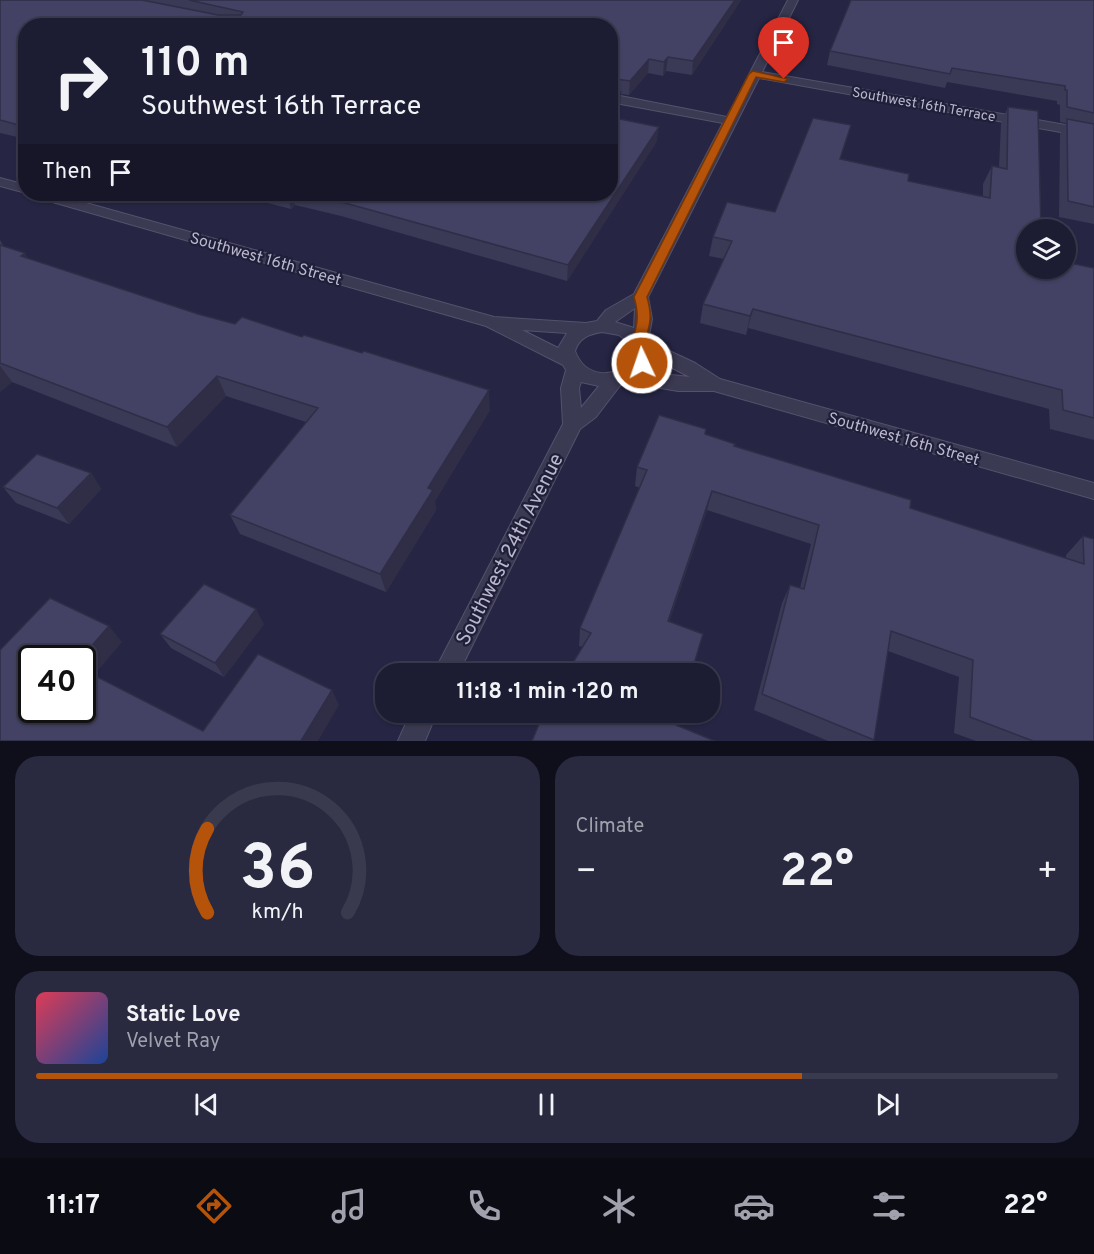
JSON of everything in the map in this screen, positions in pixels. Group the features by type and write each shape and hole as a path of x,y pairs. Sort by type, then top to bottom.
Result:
{"street":[{"path":"573,424 571,365 566,351 568,342 575,334 593,327 640,297 793,0"},
{"name":"Southwest 16th Terrace","path":"753,74 1094,134"},
{"path":"618,100 730,121"},
{"path":"0,182 18,187"},
{"name":"Southwest 16th Street","path":"65,201 492,322 571,365"},
{"path":"571,365 593,379 621,378 642,363 641,343 645,311 640,297"},
{"name":"Southwest 16th Street","path":"492,322 593,327"},
{"path":"593,327 623,330 641,343"},
{"name":"Southwest 16th Street","path":"641,343 714,384"},
{"name":"Southwest 16th Street","path":"621,378 678,384 714,384 1094,491"},
{"name":"Southwest 24th Avenue","path":"451,663 573,424 589,412 621,378"},
{"path":"411,741 420,723"}],"building":[{"path":"0,0 142,0 218,15 241,15 243,12 189,0 735,0 693,61 668,57 664,62 649,59 630,81 618,79 618,18 18,18 18,125 0,120"},
{"path":"851,0 1094,0 1094,113 1067,107 1065,86 952,68 950,74 830,51"},
{"path":"1008,107 1038,111 1041,219 1016,219 1016,279 1076,279 1076,264 1094,268 1094,418 1063,410 1062,390 753,309 750,316 703,304 732,241 713,237 727,202 775,212 813,118 851,125 840,159 909,174 908,181 990,198 992,166 1007,169"},
{"path":"618,119 659,127 618,189"},
{"path":"1067,119 1094,124 1094,207 1068,201"},
{"path":"338,201 610,201 568,265"},
{"path":"0,245 25,253 21,256 198,314 235,324 242,317 302,337 304,335 362,353 364,351 489,390 428,488 433,490 380,574 230,515 318,408 217,376 167,427 0,363"},
{"path":"659,415 706,429 705,434 735,444 734,446 911,500 910,508 1084,564 1083,536 1094,539 1094,741 1033,741 970,717 973,660 891,631 874,740 762,694 790,585 804,589 819,525 712,491 668,621 703,634 694,663 573,663 591,633 580,628 647,470 637,467"},
{"path":"37,454 91,473 57,508 3,487"},
{"path":"204,584 256,609 215,663 160,634"},
{"path":"50,598 109,626 92,645 18,645 18,723 96,723 96,676 203,731 258,654 332,690 301,741 0,741 0,650"},
{"path":"539,723 676,723 676,725 715,741 532,741"}],"route":[{"path":"642,363 644,355 639,340 644,326 645,311 640,297 753,74 784,79"}]}
